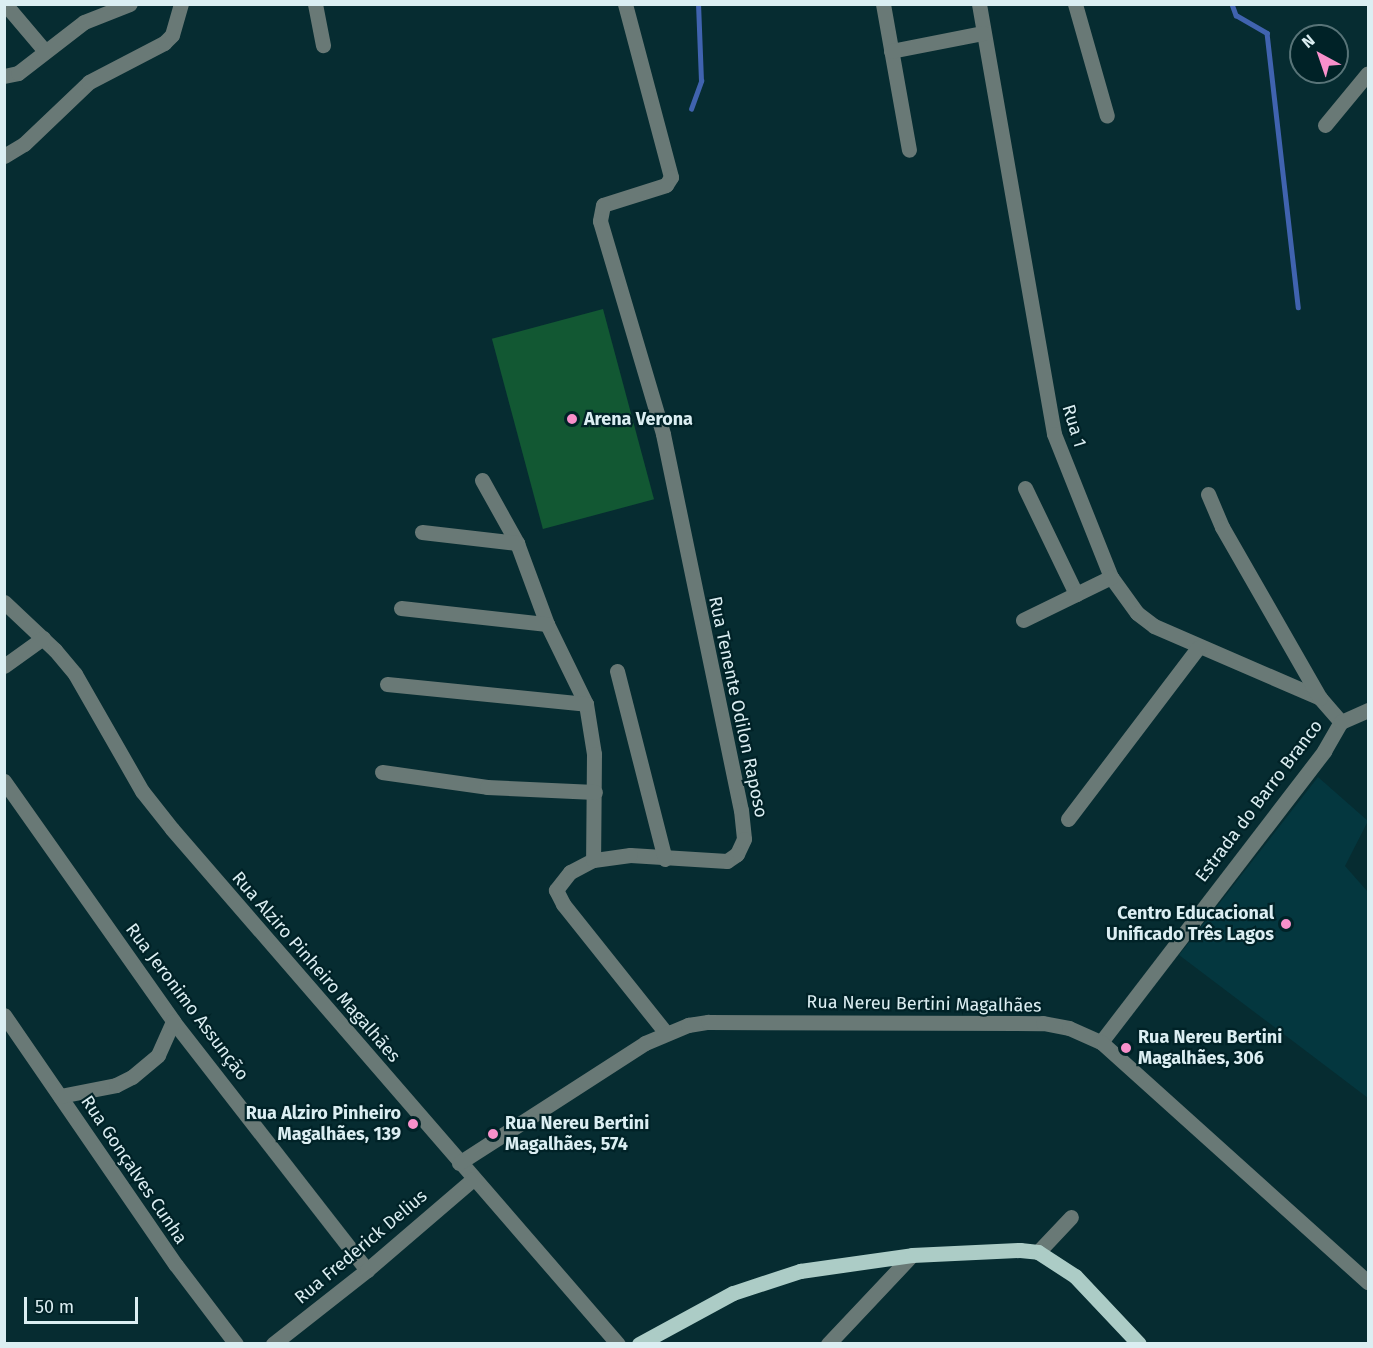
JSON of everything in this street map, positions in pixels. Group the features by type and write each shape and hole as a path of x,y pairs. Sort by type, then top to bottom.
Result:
{"main road":[{"path":"639,1344 706,1306 763,1282 800,1271 912,1255 999,1250 1038,1252 1075,1276 1139,1344"}],"street":[{"path":"5,4 44,50"},
{"path":"4,76 18,73 44,50 84,22 130,4"},
{"path":"4,156 24,144 89,82 164,43 172,35 181,4"},
{"path":"315,4 323,45"},
{"name":"Rua Tenente Odilon Raposo","path":"625,4 670,170 666,185 603,205 599,214 663,434 744,831 741,848 727,861 665,859 630,855 593,860 561,880 558,897 664,1032"},
{"path":"883,4 909,150"},
{"name":"Rua 1","path":"979,4 1054,434 1111,577 1137,613 1198,648 1320,698 1341,722"},
{"path":"1075,4 1107,116"},
{"path":"891,51 983,33"},
{"path":"1325,125 1368,73"},
{"path":"483,480 517,543 548,624 586,704 594,754 593,860"},
{"path":"1025,488 1076,594"},
{"path":"1208,494 1222,528 1320,698"},
{"path":"422,532 517,543"},
{"path":"1023,620 1111,577"},
{"name":"Rua Alziro Pinheiro Magalhães","path":"4,602 44,638 75,674 142,791 171,829 618,1344"},
{"path":"401,608 548,624"},
{"path":"4,666 44,638"},
{"path":"1068,819 1198,648"},
{"path":"617,671 665,859"},
{"path":"387,684 586,704"},
{"name":"Estrada do Barro Branco","path":"1101,1041 1324,751 1341,722 1368,710"},
{"path":"382,772 487,787 595,792"},
{"name":"Rua Jeronimo Assunção","path":"4,781 173,1021 367,1270"},
{"name":"Rua Gonçalves Cunha","path":"4,1015 176,1265 236,1344"},
{"path":"60,1096 116,1085 132,1077 158,1055 173,1021"},
{"name":"Rua Nereu Bertini Magalhães","path":"459,1163 664,1032 708,1022 997,1021 1069,1028 1101,1041 1368,1282"},
{"name":"Rua Frederick Delius","path":"273,1344 367,1270 473,1179"},
{"path":"1038,1252 1071,1217"},
{"path":"828,1344 912,1255"}],"shaded area":[{"name":"Centro Educacional Unificado Três Lagos","path":"1318,777 1368,821 1345,866 1368,892 1368,1098 1179,955"}],"green space":[{"name":"Arena Verona","path":"603,309 654,499 543,529 492,339"}],"waterway":[{"path":"691,109 701,81 698,4"},
{"path":"1232,4 1236,15 1267,33 1298,307"}],"place":[{"name":"Arena Verona","path":"572,419"},
{"name":"Centro Educacional Unificado Três Lagos","path":"1286,924"},
{"name":"Rua Nereu Bertini Magalhães, 306","path":"1126,1048"},
{"name":"Rua Alziro Pinheiro Magalhães, 139","path":"413,1124"},
{"name":"Rua Nereu Bertini Magalhães, 574","path":"493,1134"}]}
